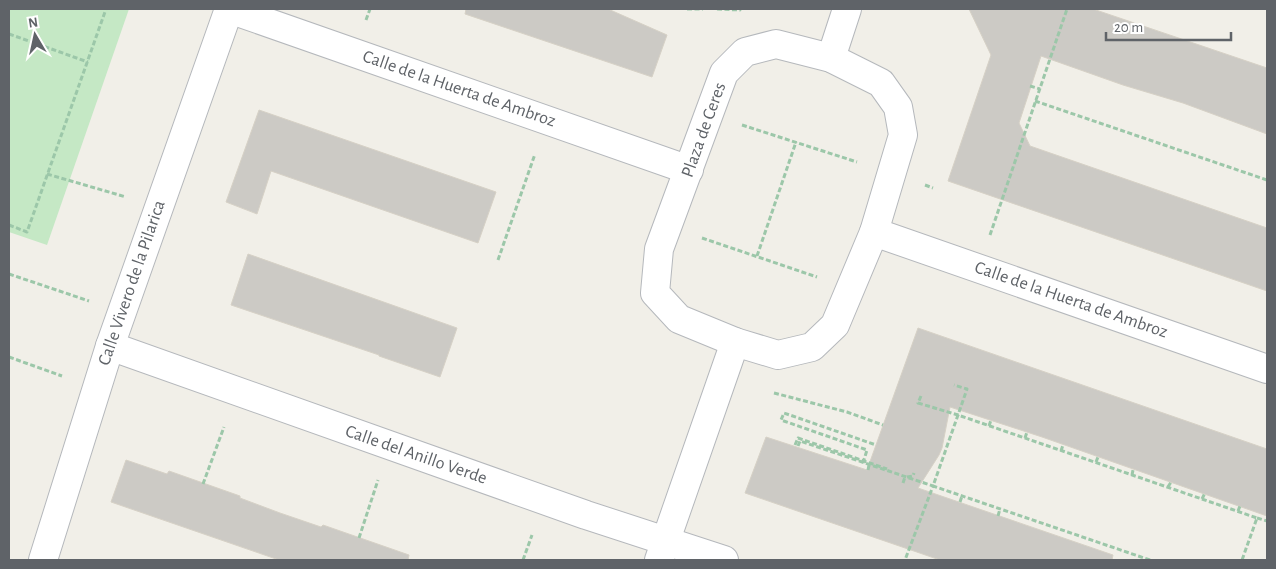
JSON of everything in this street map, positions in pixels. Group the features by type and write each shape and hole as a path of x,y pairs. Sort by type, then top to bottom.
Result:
{"street":[{"name":"Calle de la Huerta de Ambroz","path":"229,9 689,170"},
{"name":"Calle Vivero de la Pilarica","path":"43,560 110,346 229,9"},
{"path":"831,58 847,9"},
{"name":"Plaza de Ceres","path":"776,44 831,58 881,83 898,107 903,135 874,232 835,325 812,347 778,355 735,342 679,319 655,293 659,249 724,73 745,52 776,44"},
{"name":"Calle de la Huerta de Ambroz","path":"874,232 1267,369"},
{"path":"662,551 735,342"},
{"name":"Calle del Anillo Verde","path":"110,346 586,515 662,551 724,560"}],"path":[{"path":"9,225 27,232 106,9"},
{"path":"687,9 704,9"},
{"path":"717,9 740,9"},
{"path":"992,230 1067,9"},
{"path":"9,34 88,62"},
{"path":"1030,86 1040,89"},
{"path":"1035,101 1267,180"},
{"path":"710,114 933,188"},
{"path":"498,260 547,120"},
{"path":"757,256 796,142"},
{"path":"47,174 126,197"},
{"path":"667,227 850,289"},
{"path":"9,274 94,303"},
{"path":"9,357 66,377"},
{"path":"722,378 847,412 883,425"},
{"path":"905,560 934,486 944,449 967,389 954,385"},
{"path":"921,396 917,405 958,415 1267,522"},
{"path":"863,463 867,450 781,420 784,414 876,445"},
{"path":"989,426 991,420"},
{"path":"203,484 224,427"},
{"path":"1025,438 1027,432"},
{"path":"797,446 798,438 863,463 1109,546 1142,559 1150,560"},
{"path":"1061,451 1063,445"},
{"path":"830,457 833,451"},
{"path":"833,451 874,463 905,477 913,476 914,473"},
{"path":"1096,462 1098,457"},
{"path":"869,465 869,471 874,463"},
{"path":"882,475 884,470"},
{"path":"1132,475 1134,470"},
{"path":"903,483 905,477"},
{"path":"358,538 378,480"},
{"path":"1168,487 1171,482"},
{"path":"1202,499 1205,493"},
{"path":"960,502 962,496"},
{"path":"1238,511 1240,506"},
{"path":"998,516 1000,509"},
{"path":"1242,560 1258,518"},
{"path":"1034,528 1037,522"},
{"path":"523,560 532,533"},
{"path":"1071,540 1074,534"},
{"path":"1107,553 1109,546"},
{"path":"1244,554 1249,556"}],"green space":[{"path":"9,9 129,9 47,245 9,232"}],"building":[{"path":"466,9 608,9 667,35 652,77 465,14"},
{"path":"969,9 1093,9 1267,68 1267,134 1183,103 1123,85 1041,56 1019,123 1030,146 1267,228 1267,291 948,181 991,55"},
{"path":"259,110 496,192 478,243 271,171 257,214 226,202"},
{"path":"248,254 457,328 440,377 231,305"},
{"path":"918,328 1267,449 1267,516 1042,437 950,407 942,448 918,488 1113,555 1112,560 940,560 745,493 766,437 867,470"},
{"path":"126,460 167,474 169,471 240,496 240,498 280,513 321,527 323,525 409,555 408,560 279,560 111,502"}]}
